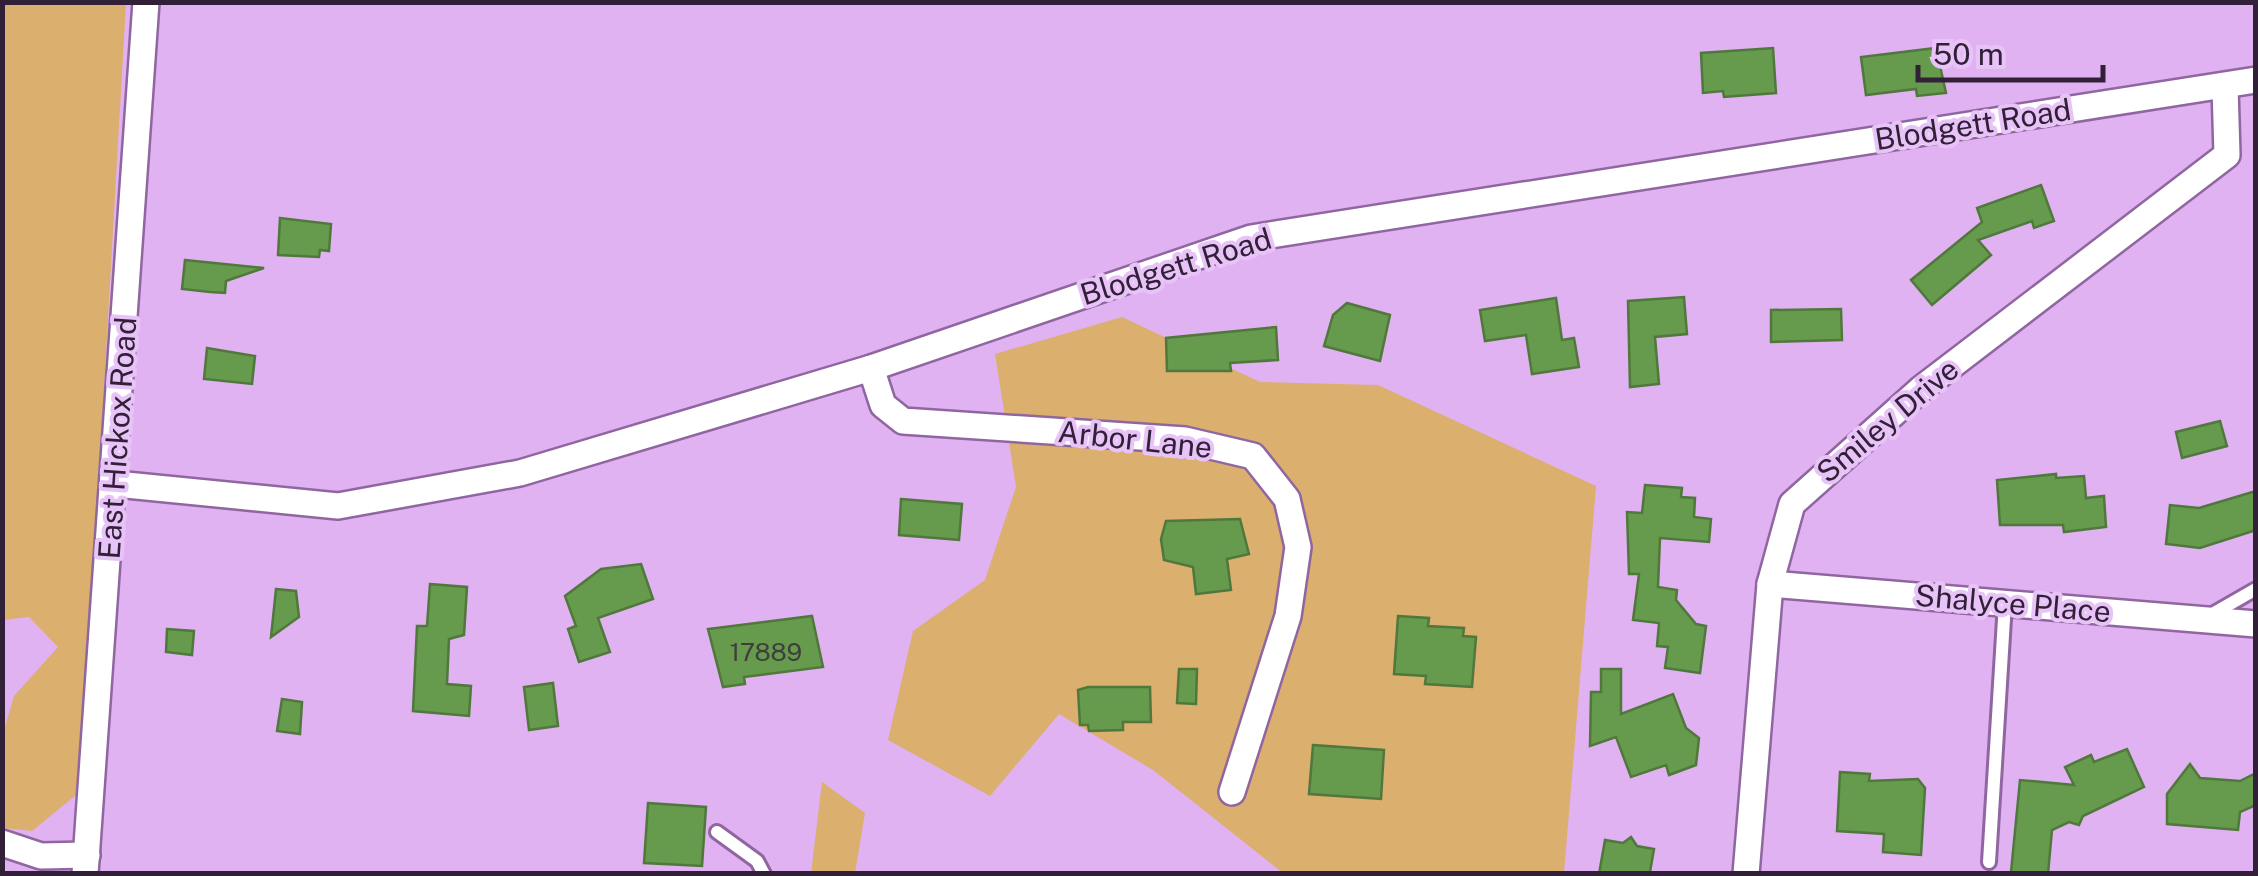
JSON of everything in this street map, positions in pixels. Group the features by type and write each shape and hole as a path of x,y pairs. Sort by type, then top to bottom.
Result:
{"street":[{"name":"East Hickox Road","path":"86,864 116,484 146,2"},
{"name":"Blodgett Road","path":"116,484 338,506 520,473 871,368 1252,238 2256,80"},
{"name":"Smiley Drive","path":"1746,874 1770,584 1792,504 1922,389 2227,155 2225,86"},
{"name":"Arbor Lane","path":"871,368 883,405 903,421 1185,440 1252,456 1287,500 1298,546 1288,616 1232,792"},
{"name":"Shalyce Place","path":"1770,584 2256,624"},
{"path":"2,844 86,864"}],"lane":[{"path":"2203,620 2256,589"},
{"path":"1989,862 2005,603"},
{"path":"717,832 757,861 764,874"}],"shaded area":[{"path":"2,3 126,3 81,791 32,831 3,828 3,734 14,696 58,647 29,617 3,620"},
{"path":"1122,317 1260,382 1378,385 1596,486 1564,873 1283,873 1153,770 1059,714 990,796 888,740 913,631 985,580 1016,487 995,354"},
{"path":"822,782 865,813 855,873 811,873"}],"building":[{"path":"1773,48 1776,93 1724,97 1723,91 1703,93 1701,53"},
{"path":"1936,48 1946,93 1917,96 1916,89 1866,95 1861,57"},
{"path":"2041,185 2054,221 2034,228 2032,221 1978,240 1991,255 1932,305 1911,280 1982,222 1977,208"},
{"path":"280,218 331,224 329,251 320,250 319,257 278,255"},
{"path":"185,260 264,268 226,281 225,293 210,292 182,289"},
{"path":"1684,297 1687,334 1655,337 1659,384 1630,387 1628,301"},
{"path":"1556,298 1562,340 1574,338 1579,367 1532,374 1526,335 1485,341 1480,310"},
{"path":"1347,303 1390,315 1380,361 1324,346 1333,315"},
{"path":"1841,309 1842,340 1771,342 1771,310"},
{"path":"1276,327 1278,360 1230,363 1231,371 1167,371 1166,338"},
{"path":"207,348 255,356 252,384 204,379"},
{"path":"2220,421 2227,446 2182,458 2176,432"},
{"path":"2056,474 2056,478 2084,476 2086,498 2104,496 2106,527 2064,532 2063,525 2000,525 1997,480"},
{"path":"1645,485 1682,488 1681,497 1695,498 1694,517 1711,519 1709,542 1660,538 1658,587 1677,590 1676,600 1696,624 1706,626 1700,673 1665,668 1668,647 1657,646 1659,623 1633,620 1639,574 1629,574 1627,512 1642,513"},
{"path":"2256,491 2256,530 2200,548 2166,544 2170,505 2199,508"},
{"path":"901,499 962,504 959,540 899,535"},
{"path":"1240,519 1249,554 1227,559 1231,590 1196,594 1193,567 1164,560 1161,539 1166,521"},
{"path":"641,564 653,599 598,618 610,652 579,662 568,629 576,626 565,596 601,569"},
{"path":"430,584 467,587 464,635 449,639 447,684 471,686 469,716 413,711 417,626 427,626"},
{"path":"276,589 296,591 299,617 271,637"},
{"path":"812,616 823,667 744,677 745,684 723,687 708,629"},
{"path":"1398,616 1429,618 1428,626 1464,628 1463,636 1476,637 1472,687 1425,684 1426,676 1394,674"},
{"path":"167,629 194,631 192,655 166,652"},
{"path":"1179,669 1197,669 1196,704 1177,703"},
{"path":"1601,669 1621,669 1621,714 1673,694 1686,728 1699,738 1696,765 1669,775 1666,765 1631,777 1616,737 1590,746 1591,692 1601,692"},
{"path":"553,683 558,726 529,730 524,687"},
{"path":"1150,687 1151,722 1123,722 1123,730 1089,731 1088,725 1080,725 1078,690"},
{"path":"282,699 302,702 300,734 277,731"},
{"path":"1313,745 1384,750 1381,799 1309,794"},
{"path":"2127,749 2144,787 2083,816 2079,825 2069,822 2052,830 2048,874 2011,872 2020,780 2074,785 2065,767 2091,755 2094,762"},
{"path":"2190,764 2200,778 2240,781 2256,773 2256,805 2240,812 2238,830 2167,824 2167,794"},
{"path":"1840,772 1870,774 1869,781 1918,779 1925,788 1921,855 1883,852 1884,834 1837,831"},
{"path":"648,803 706,807 702,866 644,863"},
{"path":"1631,837 1637,846 1654,849 1650,872 1599,874 1605,840 1623,843"}]}
